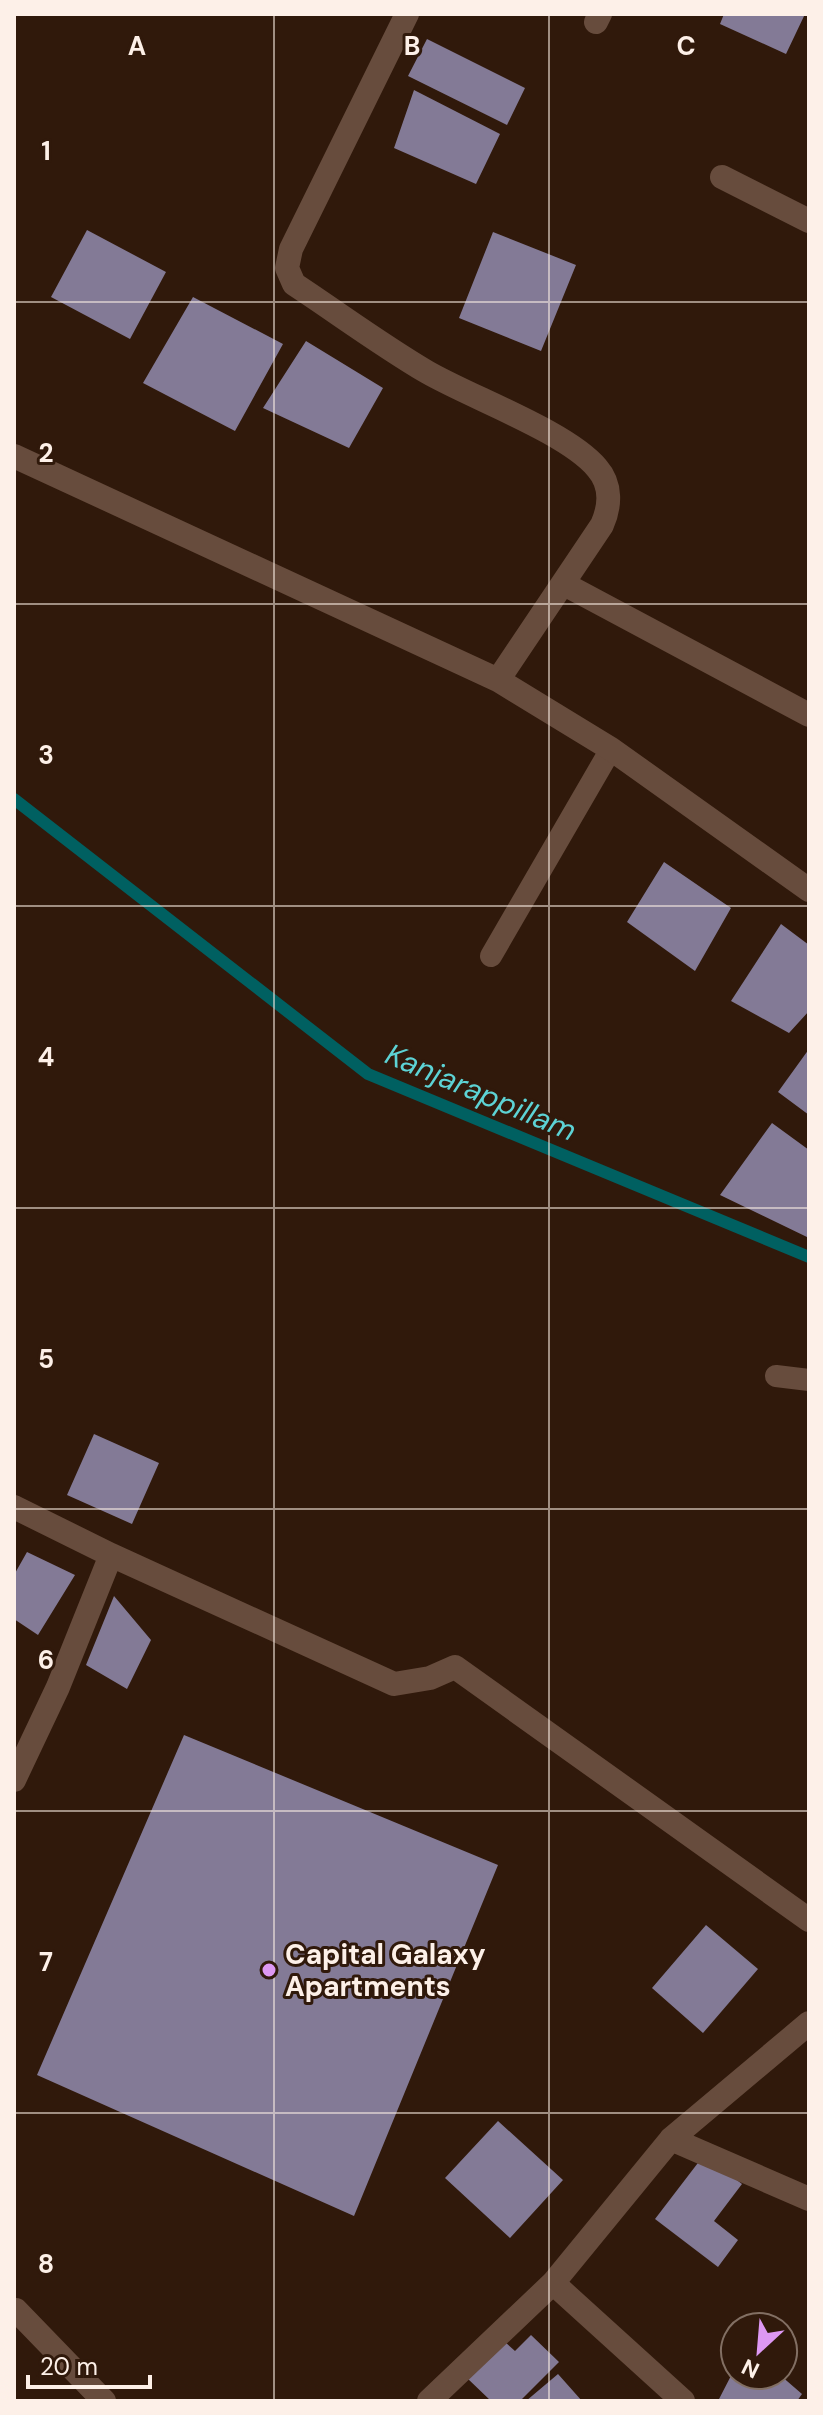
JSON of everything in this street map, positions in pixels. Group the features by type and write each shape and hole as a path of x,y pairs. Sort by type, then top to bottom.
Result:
{"street":[{"path":"407,14 291,249 287,268 294,284 426,371 578,449 600,470 607,488 609,509 564,584 498,680"},
{"path":"722,177 809,221"},
{"path":"14,456 498,680 611,749 809,890"},
{"path":"564,584 809,715"},
{"path":"14,1507 111,1555 394,1684 430,1678 455,1667 809,1920"},
{"path":"14,1780 58,1687 111,1555"},
{"path":"429,2401 553,2283 671,2139 809,2023"},
{"path":"671,2139 809,2199"},
{"path":"553,2283 683,2401"},
{"path":"16,2310 104,2401"}],"lane":[{"path":"491,956 611,749"},
{"path":"776,1376 809,1380"}],"building":[{"path":"724,14 805,14 786,54 720,24"},
{"path":"427,39 525,88 507,125 408,76"},
{"path":"414,90 500,134 476,184 394,148"},
{"path":"87,230 166,272 130,339 51,297"},
{"path":"493,232 576,265 541,351 459,318"},
{"path":"193,297 283,344 235,431 143,383"},
{"path":"306,341 383,388 349,448 263,408"},
{"path":"664,862 731,908 695,971 627,922"},
{"path":"781,924 809,945 809,1011 789,1033 731,1001"},
{"path":"809,1049 809,1115 778,1092"},
{"path":"772,1123 809,1150 809,1238 720,1195"},
{"path":"94,1434 159,1463 132,1524 67,1495"},
{"path":"27,1552 75,1575 38,1635 14,1619 14,1575"},
{"path":"114,1596 151,1640 127,1689 86,1665"},
{"name":"Capital Galaxy Apartments","path":"184,1735 498,1865 354,2216 37,2075"},
{"path":"706,1925 758,1969 703,2033 652,1988"},
{"path":"498,2121 563,2180 510,2238 445,2178"},
{"path":"704,2155 742,2184 714,2221 738,2240 718,2267 655,2219"},
{"path":"531,2335 559,2362 520,2401 491,2401 467,2378 504,2341 515,2351"},
{"path":"558,2374 582,2401 526,2401"},
{"path":"723,2391 799,2391 802,2394 797,2401 718,2401"}],"waterway":[{"name":"Kanjarappillam","path":"14,799 368,1074 809,1257"}],"place":[{"name":"Capital Galaxy Apartments","path":"269,1970"}]}
